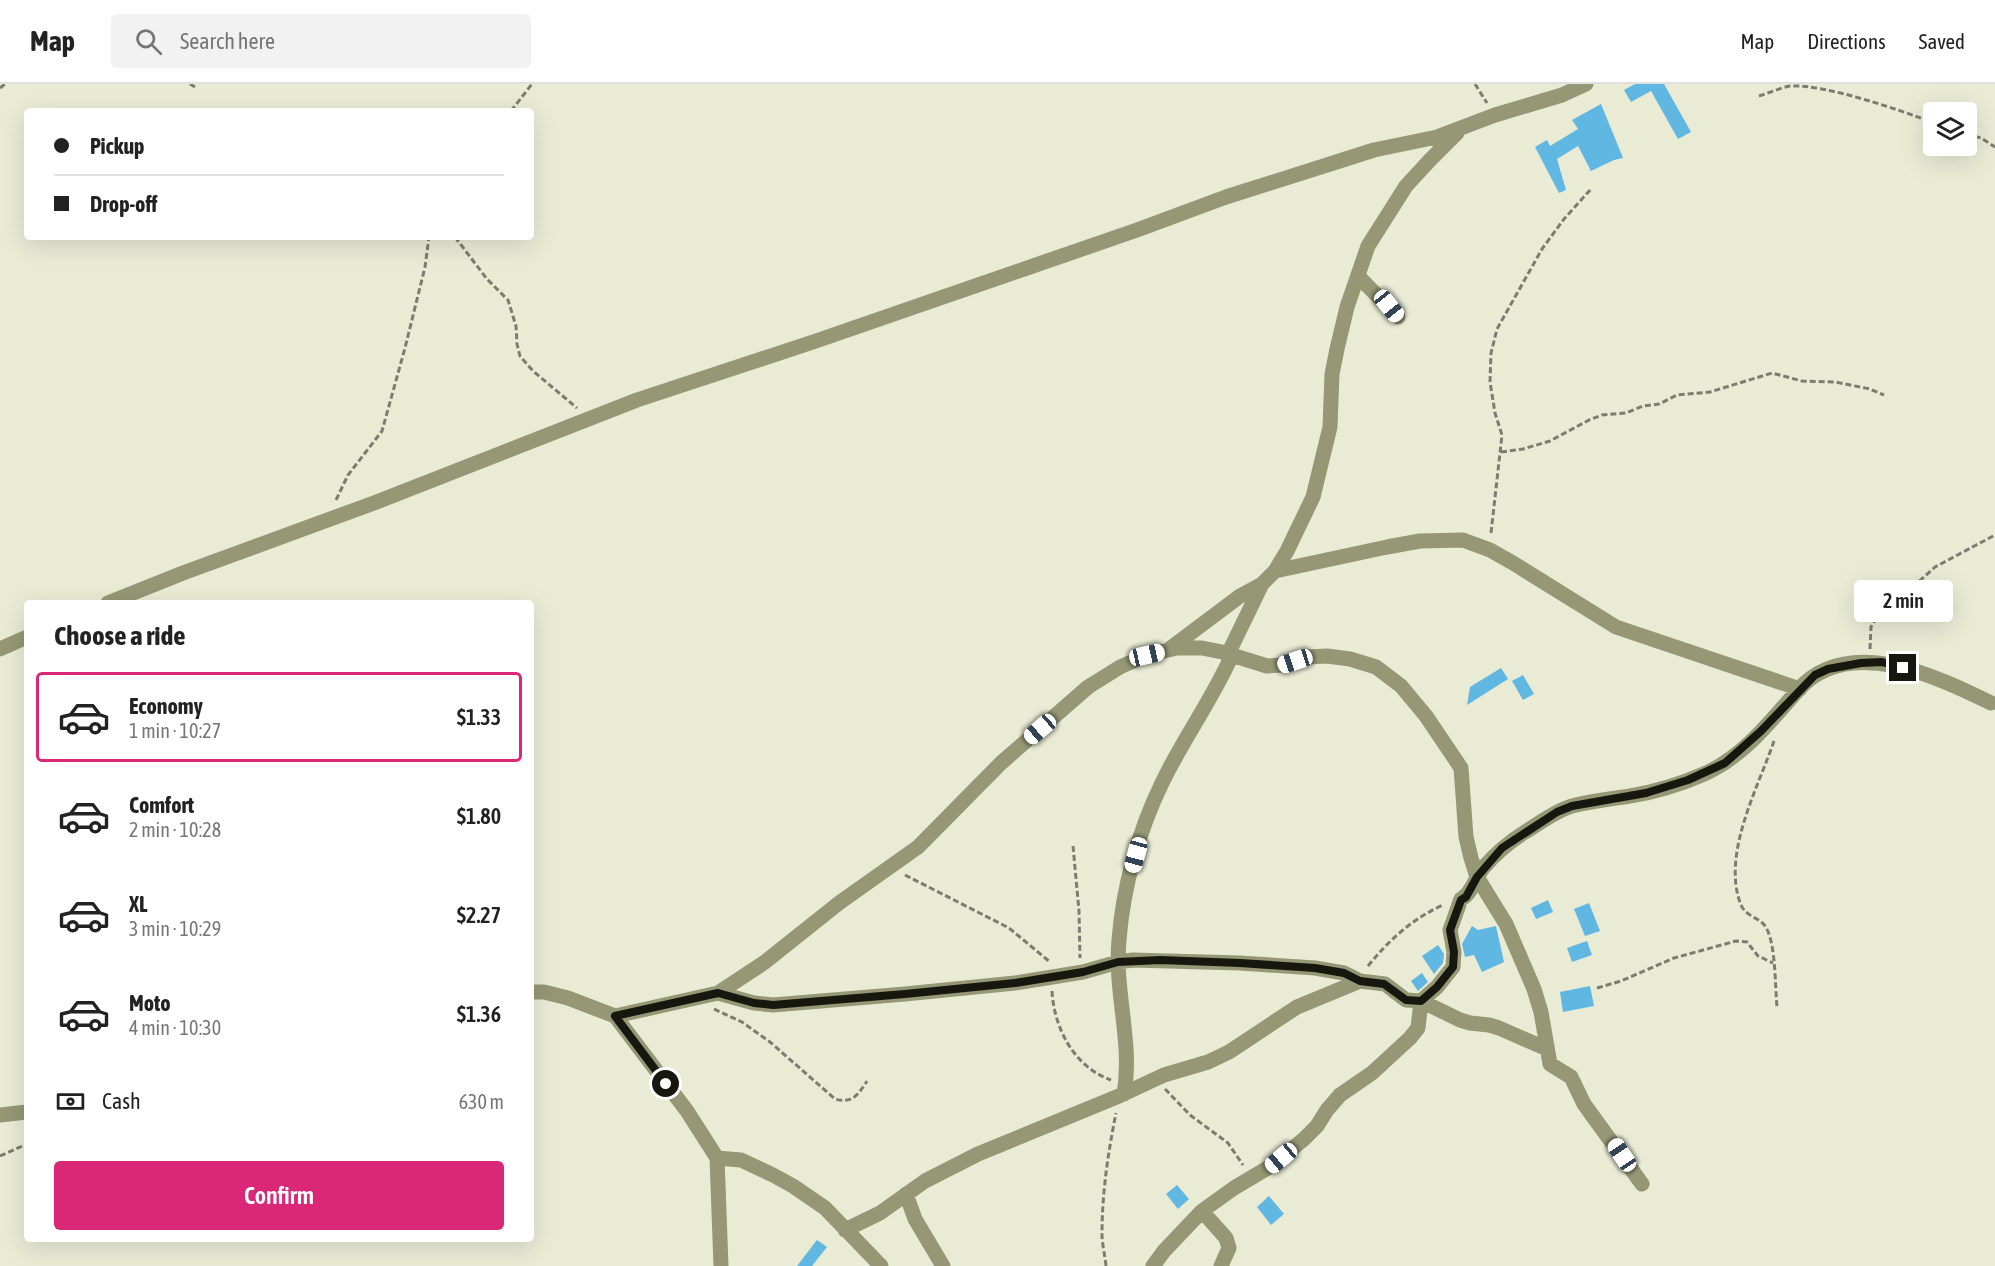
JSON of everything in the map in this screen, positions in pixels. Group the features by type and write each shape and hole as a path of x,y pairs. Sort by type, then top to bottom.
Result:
{"street":[{"path":"116,600 637,400 1137,230 1226,196 1374,150 1437,137 1495,115 1562,95 1586,84"},
{"path":"1123,1092 1127,1050 1121,1005 1118,941 1123,908 1141,836 1162,782 1215,690 1263,584 1275,571 1313,497 1330,427 1332,374 1347,307 1368,246 1406,186 1464,127"},
{"path":"1358,276 1398,317"},
{"path":"1275,571 1387,547 1420,542 1463,540 1490,550 1616,627 1800,688"},
{"path":"1168,650 1240,596 1263,584"},
{"path":"0,649 24,638"},
{"path":"615,1016 718,993 765,962 839,903 918,847 1001,763 1088,687 1120,666 1147,655 1177,648 1202,648 1267,666 1282,665 1308,657 1327,656 1350,659 1376,667 1401,686 1426,716 1461,768 1466,837 1477,877 1506,924 1529,974 1541,1012 1551,1066 1570,1077 1584,1104 1642,1184"},
{"path":"1154,1266 1164,1251 1202,1211 1271,1166 1304,1139 1317,1126 1340,1095 1372,1074 1410,1038 1418,1028 1421,1001 1437,987 1453,967 1454,952 1450,930 1461,900 1466,897 1477,877 1502,848 1557,812 1572,806 1646,793 1688,780 1725,763 1761,731 1800,688 1815,675 1828,669 1882,662 1938,678 1991,703"},
{"path":"718,993 754,1003 773,1005 916,993 1051,977 1133,960 1208,961 1315,968 1344,973 1358,980 1384,984 1406,1000 1421,1001 1460,1020 1499,1028 1547,1049"},
{"path":"845,1230 880,1213 925,1181 978,1154 1123,1092 1208,1062 1229,1052 1297,1007 1358,980"},
{"path":"534,992 568,998 615,1016 687,1111 717,1158 721,1266"},
{"path":"0,1115 24,1112"},
{"path":"717,1158 741,1160 773,1175 825,1208 881,1266"},
{"path":"906,1194 915,1219 943,1266"},
{"path":"1202,1211 1226,1238 1229,1248 1221,1266"}],"path":[{"path":"0,88 5,84"},
{"path":"189,84 195,87"},
{"path":"513,108 532,84"},
{"path":"1475,84 1495,115"},
{"path":"1759,96 1792,85 1823,88 1859,96 1923,119"},
{"path":"1977,137 1995,147"},
{"path":"1490,550 1502,435 1495,413 1490,382 1491,353 1497,329 1542,249 1564,219 1591,189"},
{"path":"322,522 348,475 382,430 425,267 429,240"},
{"path":"457,240 487,279 508,300 516,326 520,356 533,371 589,419"},
{"path":"1500,452 1523,450 1544,443 1602,415 1626,413 1643,406 1659,404 1677,395 1710,392 1772,373 1802,381 1835,382 1870,389 1884,395"},
{"path":"1861,663 1870,650 1871,627 1882,607 1916,584 1935,567 1995,535"},
{"path":"1777,1007 1773,947 1763,922 1748,914 1742,906 1736,867 1738,844 1745,818 1774,742 1780,711"},
{"path":"890,868 1010,928 1039,954 1076,973 1080,956 1079,911 1073,846"},
{"path":"1358,980 1383,948 1409,924 1432,910 1461,900"},
{"path":"1597,988 1621,981 1674,958 1736,941 1747,942 1758,956 1773,963"},
{"path":"1051,977 1052,1003 1059,1028 1069,1047 1089,1068 1123,1092 1105,1184 1102,1236 1106,1266"},
{"path":"691,998 742,1022 770,1042 835,1099 850,1101 859,1094 867,1081"},
{"path":"1156,1079 1190,1115 1228,1143 1236,1152 1250,1179"},
{"path":"0,1156 24,1145"}],"building":[{"path":"1635,84 1664,84 1691,132 1678,139 1651,91 1631,102 1624,90"},
{"path":"1601,104 1623,158 1591,171 1578,146 1557,159 1566,190 1559,193 1535,147 1547,140 1550,146 1578,129 1572,120"},
{"path":"1501,668 1508,679 1467,705 1470,687"},
{"path":"1523,675 1534,694 1523,700 1512,681"},
{"path":"1548,900 1553,912 1536,919 1531,908"},
{"path":"1589,903 1600,931 1585,936 1574,909"},
{"path":"1472,926 1478,930 1496,926 1504,962 1482,972 1474,955 1465,957 1462,944"},
{"path":"1587,941 1592,955 1572,962 1567,948"},
{"path":"1438,945 1444,954 1443,963 1434,974 1422,956"},
{"path":"1422,973 1428,982 1418,991 1411,981"},
{"path":"1590,986 1594,1006 1563,1012 1560,992"},
{"path":"1177,1185 1189,1199 1178,1209 1166,1194"},
{"path":"1269,1196 1284,1214 1271,1225 1257,1207"},
{"path":"817,1240 827,1247 812,1266 797,1266"}],"route":[{"path":"666,1084 615,1016 718,993 740,1000 773,1005 1015,983 1083,972 1133,960 1208,961 1315,968 1344,973 1360,981 1384,984 1406,1000 1421,1001 1437,987 1453,967 1451,924 1461,900 1466,897 1482,869 1502,848 1557,812 1572,806 1646,793 1688,780 1725,763 1761,731 1800,688 1815,675 1828,669 1882,662 1903,668"}]}
